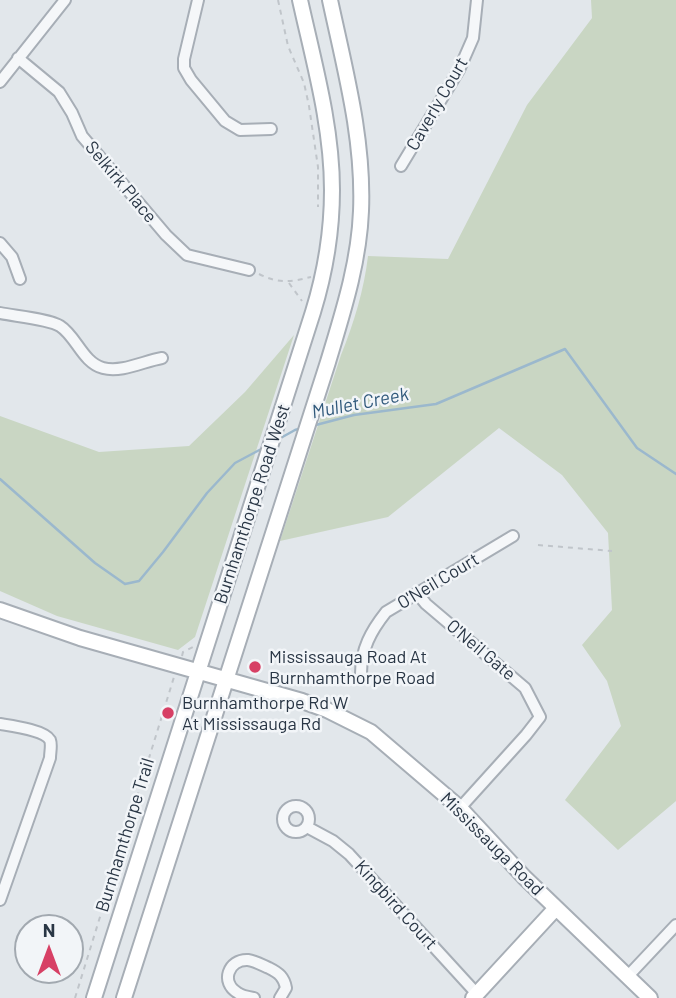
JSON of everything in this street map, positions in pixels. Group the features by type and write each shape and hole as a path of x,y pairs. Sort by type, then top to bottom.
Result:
{"main road":[{"name":"Burnhamthorpe Road West","path":"94,998 301,353 325,267 330,231 331,159 324,111 300,0"},
{"name":"Burnhamthorpe Road West","path":"124,998 328,362 354,268 359,234 361,183 357,137 330,0"},
{"name":"Mississauga Road","path":"0,610 80,638 302,701 371,732 460,807 500,853 650,998"},
{"path":"475,996 556,908"}],"street":[{"path":"0,82 65,0"},
{"path":"198,0 184,68 225,121 240,130 271,129"},
{"name":"Caverly Court","path":"401,166 459,70 473,38 477,0"},
{"name":"Selkirk Place","path":"18,58 59,92 82,136 166,235 187,255 249,270"},
{"path":"0,243 12,257 20,279"},
{"path":"0,313 58,324 86,357 100,368 115,370 162,358"},
{"name":"O'Neil Court","path":"362,674 362,660 373,629 386,612 513,536"},
{"name":"O'Neil Gate","path":"417,593 426,604 525,688 540,717 460,807"},
{"path":"0,724 41,733 51,744 50,758 0,900"},
{"name":"Kingbird Court","path":"307,827 333,841 349,854 475,996"},
{"path":"628,976 676,926"},
{"path":"254,998 235,995 227,979 233,964 251,960 279,973 286,988 280,998"}],"path":[{"path":"278,0 288,46 307,95 317,167 318,209"},
{"path":"249,270 268,278 289,282 312,276 310,283"},
{"path":"289,282 305,305"},
{"path":"537,545 612,551"},
{"name":"Burnhamthorpe Trail","path":"75,998 175,673"}],"green space":[{"path":"591,0 676,0 676,801 618,850 565,800 621,726 607,681 582,645 612,610 608,533 562,475 499,428 388,517 280,541 354,319 368,256 448,259 527,105 592,18"},
{"path":"294,335 195,637 178,650 57,616 0,591 0,416 99,452 189,446 245,392"}],"waterway":[{"name":"Mullet Creek","path":"312,426 354,415 436,404 565,349 637,448 676,474"},
{"name":"Mullet Creek","path":"277,440 302,428"},
{"name":"Mullet Creek","path":"0,479 95,563 125,584 139,581 207,493 235,463 265,447"}],"place":[{"name":"Mississauga Road At Burnhamthorpe Road","path":"255,667"},
{"name":"Burnhamthorpe Rd W At Mississauga Rd","path":"168,713"}]}
